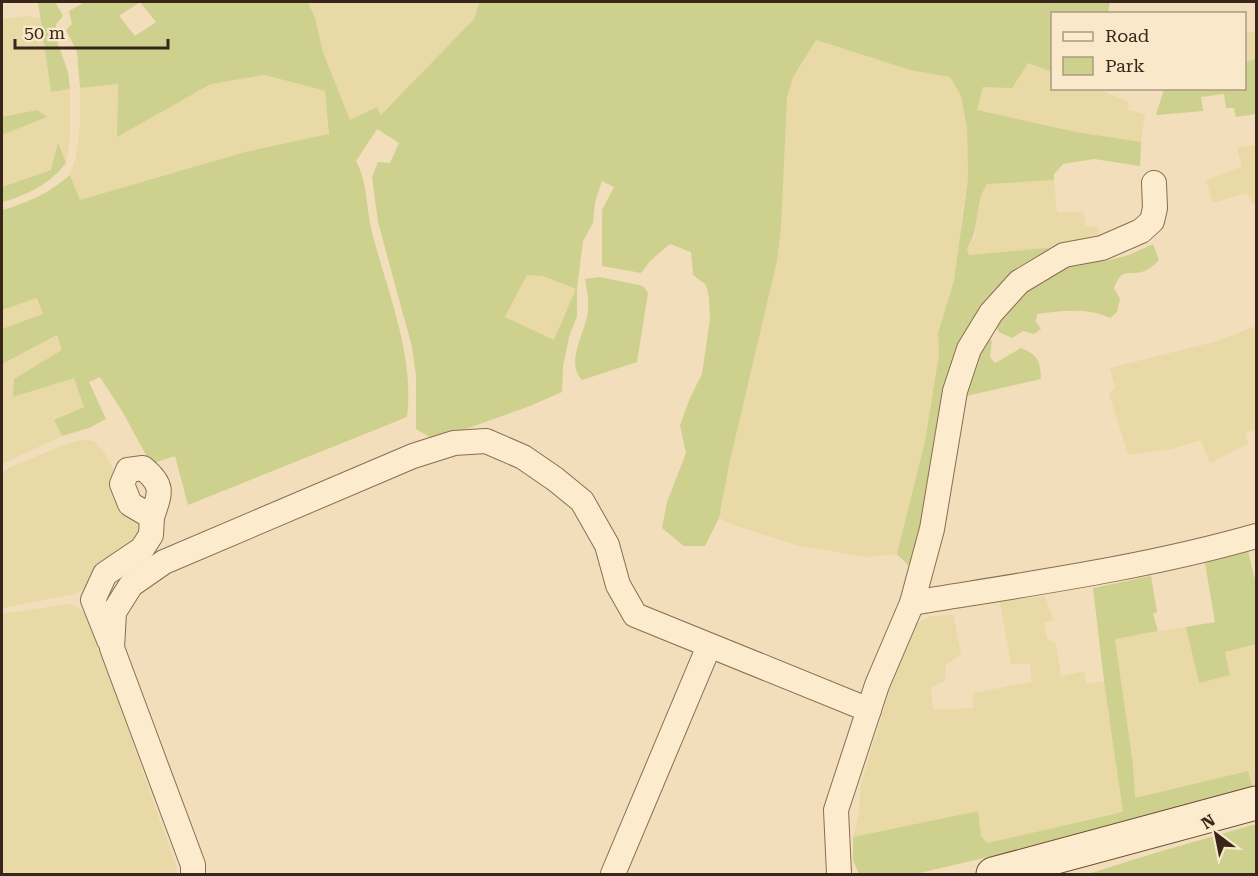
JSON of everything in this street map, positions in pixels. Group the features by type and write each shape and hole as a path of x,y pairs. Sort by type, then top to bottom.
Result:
{"main road":[{"path":"993,874 1257,803"}],"street":[{"path":"839,874 836,810 877,685 912,603 932,530 955,392 969,349 991,313 1019,282 1064,255 1102,248 1141,231 1152,221 1155,208 1154,183"},
{"path":"112,648 114,612 131,585 164,562 412,456 454,443 486,441 523,457 582,501 607,545 618,585 635,615 869,710"},
{"path":"152,518 150,536 142,549 105,574 93,600 193,864 193,874"},
{"path":"912,603 1052,580 1209,550 1257,536"},
{"path":"612,874 709,646"}],"shaded area":[{"path":"308,2 480,2 481,4 474,19 381,116 377,107 350,120 323,52 315,18"},
{"path":"26,16 40,18 51,92 70,89 70,138 66,163 58,144 51,170 2,187 2,135 47,117 37,110 2,117 2,19"},
{"path":"1256,31 1256,59 1246,62 1246,33"},
{"path":"815,40 910,70 950,77 961,96 967,128 968,178 954,281 938,333 939,354 925,441 897,554 866,557 796,545 719,518 729,465 777,261 781,229 787,98 793,77"},
{"path":"1028,63 1051,72 1051,90 1100,90 1129,102 1128,110 1145,114 1141,142 1076,132 977,110 983,87"},
{"path":"265,75 325,91 329,135 245,152 80,200 70,175 76,156 80,125 80,88 118,83 117,137 211,84"},
{"path":"1254,145 1256,149 1256,203 1252,204 1247,193 1213,203 1206,180 1242,167 1237,148"},
{"path":"1054,180 1057,212 1083,212 1086,226 1098,227 1100,240 1061,251 1046,248 969,255 967,248 975,237 977,210 986,184"},
{"path":"527,275 543,276 577,289 554,340 505,318"},
{"path":"38,298 43,315 2,329 2,310"},
{"path":"1256,326 1256,429 1245,433 1248,444 1210,463 1201,440 1172,449 1128,455 1109,393 1115,388 1110,368 1218,341"},
{"path":"57,335 63,350 13,397 74,377 84,407 54,420 62,436 2,464 2,364"},
{"path":"81,440 94,441 105,454 146,531 89,585 75,594 2,608 2,473 66,444"},
{"path":"1045,596 1053,620 1044,623 1047,638 1056,644 1061,676 1084,671 1086,684 1104,681 1124,812 987,843 981,837 977,811 853,837 859,813 861,784 893,678 917,623 931,616 953,615 961,654 946,665 945,681 931,687 933,710 973,708 973,693 1032,682 1030,664 1011,664 1000,602"},
{"path":"71,604 87,614 177,874 2,874 2,614"},
{"path":"1186,627 1199,683 1225,652 1256,644 1256,787 1253,789 1248,771 1135,798 1133,764 1115,638"}],"green space":[{"path":"38,2 55,2 63,16 56,24 56,38 68,72 70,89 51,92"},
{"path":"85,2 140,2 308,2 315,18 323,52 350,120 377,107 381,115 474,19 480,2 1110,2 1108,12 1051,12 1051,72 1028,63 1012,88 983,87 977,110 1076,132 1141,142 1140,166 1094,159 1063,164 1054,174 1054,180 987,184 980,200 974,233 967,248 969,255 1046,248 1061,251 985,310 916,573 897,554 925,441 939,354 938,333 954,281 968,178 967,128 961,96 950,77 910,70 816,40 793,77 787,98 781,229 777,261 729,465 719,518 705,546 684,546 662,528 667,502 686,453 680,425 702,374 710,319 706,285 693,275 691,252 670,244 650,261 641,273 602,266 602,210 614,187 602,181 595,202 593,223 583,241 577,289 577,316 569,337 563,367 562,392 435,440 416,429 416,376 412,347 378,222 372,177 378,162 390,163 399,143 377,129 356,161 363,178 372,232 403,347 407,371 407,417 188,505 175,456 151,464 100,377 89,382 106,419 89,428 62,436 54,420 84,407 74,378 13,397 14,379 62,350 57,335 2,364 2,329 43,314 37,298 2,310 2,210 38,197 70,175 80,200 245,152 329,134 325,91 265,75 211,84 117,137 118,84 80,88 77,52 66,30 72,24 69,11","holes":["140,2 156,22 135,36 119,16","527,275 543,276 576,289 554,340 505,317"]},
{"path":"1256,59 1256,114 1236,117 1234,108 1226,108 1224,94 1201,97 1203,111 1156,115 1164,90 1246,90 1246,62"},
{"path":"37,110 47,117 2,135 2,117"},
{"path":"58,143 66,163 60,170 37,188 2,202 2,187 51,170"},
{"path":"1153,244 1159,260 1147,270 1121,276 1114,288 1120,299 1117,312 1110,318 1083,311 1037,314 1036,322 1041,329 1034,334 1023,331 1012,338 999,332 991,320 1038,275 1092,254 1106,261 1129,255"},
{"path":"600,277 643,286 648,293 637,362 582,380 575,365 588,312 585,279"},
{"path":"984,333 992,341 990,357 995,363 1021,348 1037,359 1041,379 966,396"},
{"path":"1248,551 1256,584 1256,644 1225,652 1230,675 1199,683 1186,627 1215,622 1205,563"},
{"path":"1151,576 1157,612 1153,614 1158,631 1115,639 1133,764 1135,798 1248,771 1253,789 1148,819 916,874 859,874 853,860 853,837 978,811 981,836 987,843 1123,812 1093,588"},
{"path":"1256,824 1256,874 1088,874 1155,853"}]}
